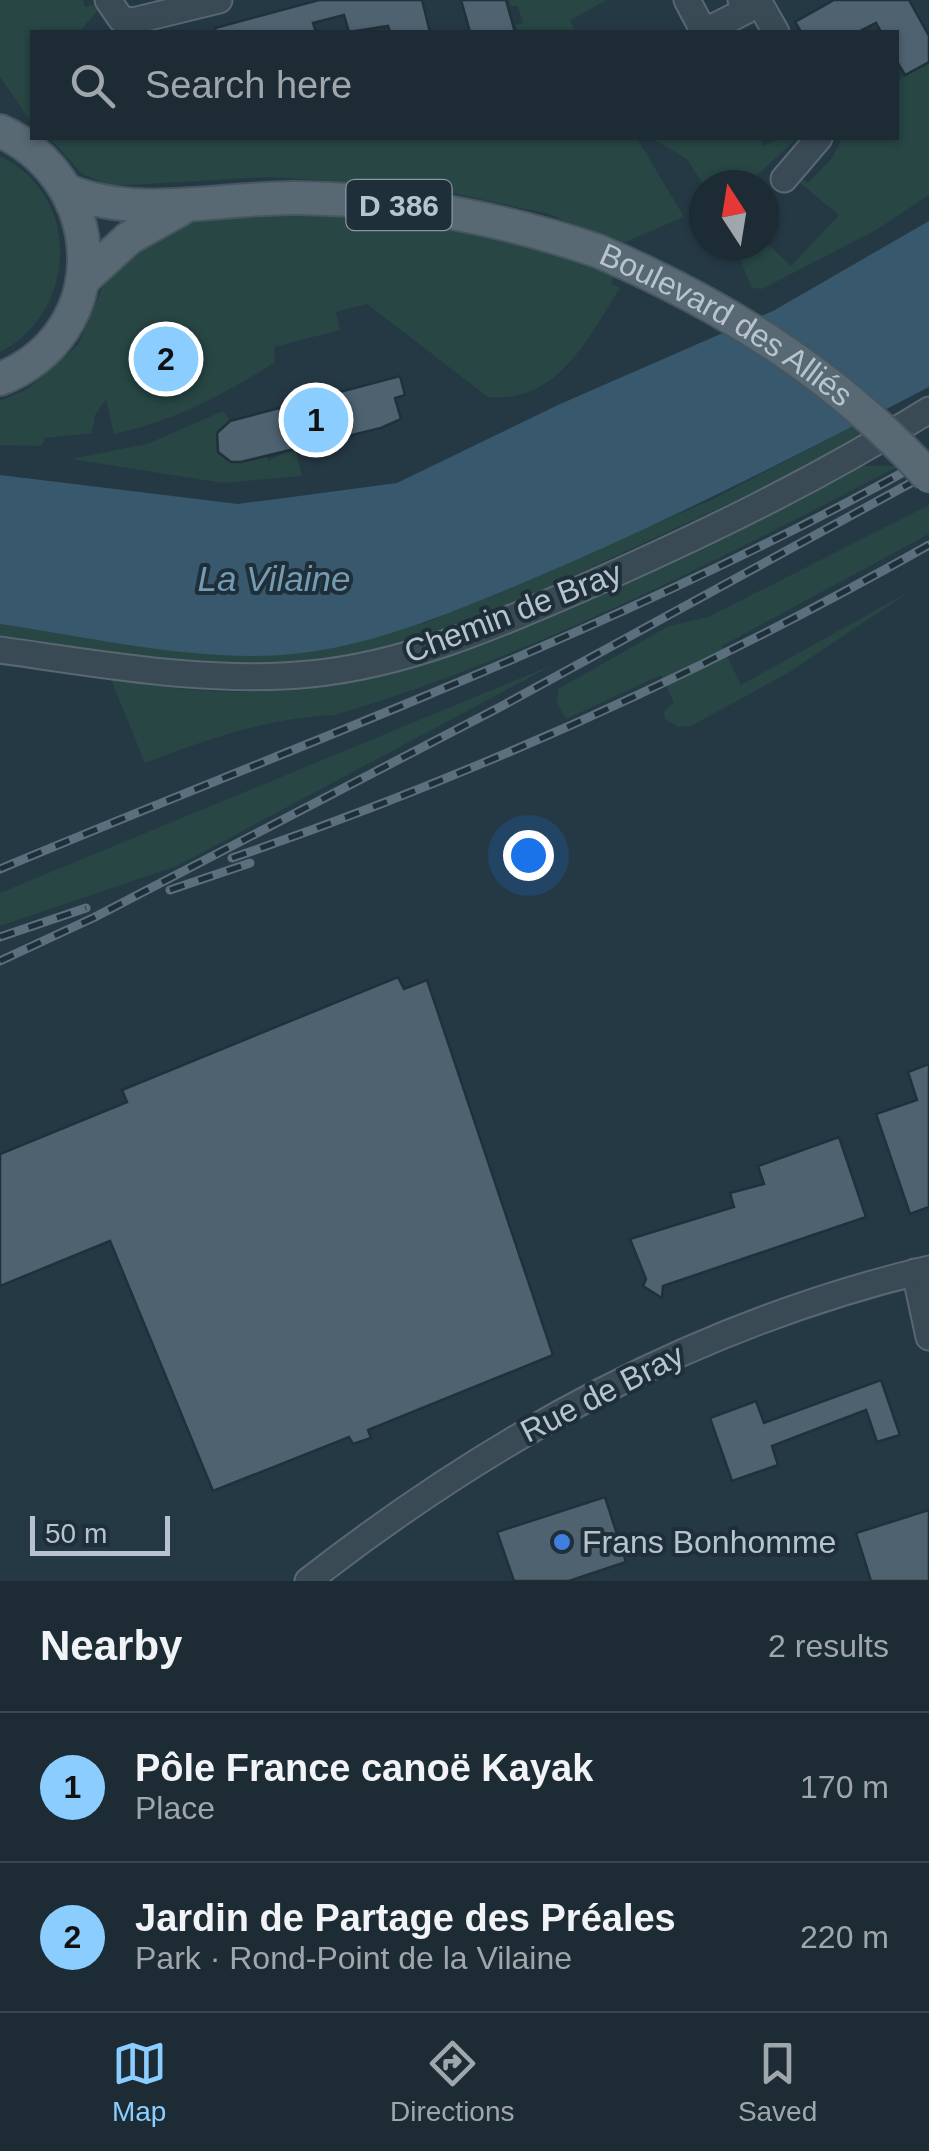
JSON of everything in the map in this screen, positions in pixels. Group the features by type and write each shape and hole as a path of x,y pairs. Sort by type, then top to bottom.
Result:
{"main road":[{"path":"0,108 11,136 48,163 68,190 84,244 82,281 56,337 27,365 0,379"},
{"name":"Boulevard des Alliés","path":"68,190 129,205 284,198 394,204 513,226 598,252 684,289 766,337 869,417 929,477"},
{"path":"82,281 129,238 195,204"}],"street":[{"path":"108,0 121,19 133,20 219,0"},
{"path":"687,0 703,30"},
{"path":"708,30 754,4 774,30"},
{"path":"784,179 817,140"},
{"name":"Chemin de Bray","path":"0,650 209,674 310,674 390,660 493,627 631,567 833,470 929,410"},
{"path":"922,1271 929,1337"},
{"name":"Rue de Bray","path":"308,1581 442,1484 581,1399 745,1326 922,1271"}],"green space":[{"path":"0,0 83,0 85,7 97,4 99,9 81,30 30,30 30,120 0,77"},
{"path":"509,0 607,0 570,20 575,30 517,30 515,25 523,23 518,6 511,6"},
{"path":"929,63 929,195 876,230 762,289 752,288 740,260 779,260 779,255 791,266 839,215 795,179 797,175 808,183 833,157 841,140 899,140 899,80"},
{"path":"52,140 638,140 684,217 618,245 549,214 424,187 270,177 111,186 82,174"},
{"path":"654,140 760,140 764,146 776,140 795,140 763,170 694,170 687,159"},
{"path":"0,156 27,174 46,197 57,225 60,254 56,283 44,310 26,334 0,352"},
{"path":"270,210 359,216 489,235 573,258 614,275 611,284 620,288 568,364 534,390 512,396 488,397 367,304 336,312 340,330 274,347 275,362 218,396 177,414 114,434 106,399 95,415 92,433 45,438 41,446 0,445 0,401 29,388 78,345 102,288 133,253 179,221"},
{"path":"223,411 230,421 216,439 222,456 235,462 267,455 268,461 295,448 302,476 223,483 71,459 147,444"},
{"path":"855,425 871,438 499,610 413,642 286,665 152,658 0,638 0,624 233,655 296,654 425,623 711,500"},
{"path":"863,466 899,466 693,571 552,636 408,692 335,715 286,720 238,731 145,763 110,677 179,688 242,692 302,688 416,662 628,575"},
{"path":"929,505 929,534 722,646 741,685 912,590 788,673 691,726 678,727 665,719 664,712 674,702 661,675 566,719 557,704 558,689 669,626 708,617"},
{"path":"555,664 177,866 0,926 0,893"}],"water":[{"name":"La Vilaine","path":"929,221 929,387 726,490 571,562 409,627 352,644 294,654 184,652 0,624 0,475 238,504 397,483 558,405 773,311"}],"building":[{"path":"319,0 422,0 430,30 389,30 388,26 348,30 344,15 313,23 315,30 215,28"},
{"path":"461,0 506,0 514,30 469,30"},
{"path":"834,0 909,0 929,36 929,62 905,75 899,65 899,30 880,30 876,23 862,30 800,30 795,22"},
{"path":"400,376 405,395 395,398 401,419 381,428 241,462 231,462 218,452 217,433 230,421"},
{"path":"398,977 404,989 427,980 553,1355 368,1430 371,1438 353,1444 349,1437 213,1491 110,1241 0,1286 0,1154 127,1102 122,1090"},
{"path":"929,1064 929,1207 910,1214 876,1114 917,1100 908,1072"},
{"path":"839,1137 866,1217 663,1286 662,1298 643,1286 646,1279 630,1239 734,1207 730,1193 764,1184 758,1166"},
{"path":"881,1380 900,1435 877,1442 866,1410 772,1446 778,1465 732,1481 710,1418 756,1401 764,1423"},
{"path":"605,1497 626,1562 569,1581 514,1581 497,1532"},
{"path":"929,1510 929,1581 871,1581 856,1533"}],"railway":[{"path":"0,869 588,627 817,518 929,458"},
{"path":"0,961 95,917 502,706 929,473"},
{"path":"232,858 412,792 588,718 760,635 929,545"},
{"path":"170,890 250,863"},
{"path":"0,937 86,908"}],"place":[{"name":"Jardin de Partage des Préales","path":"166,359"},
{"name":"Pôle France canoë Kayak","path":"316,420"},
{"name":"Frans Bonhomme","path":"562,1542"}]}
